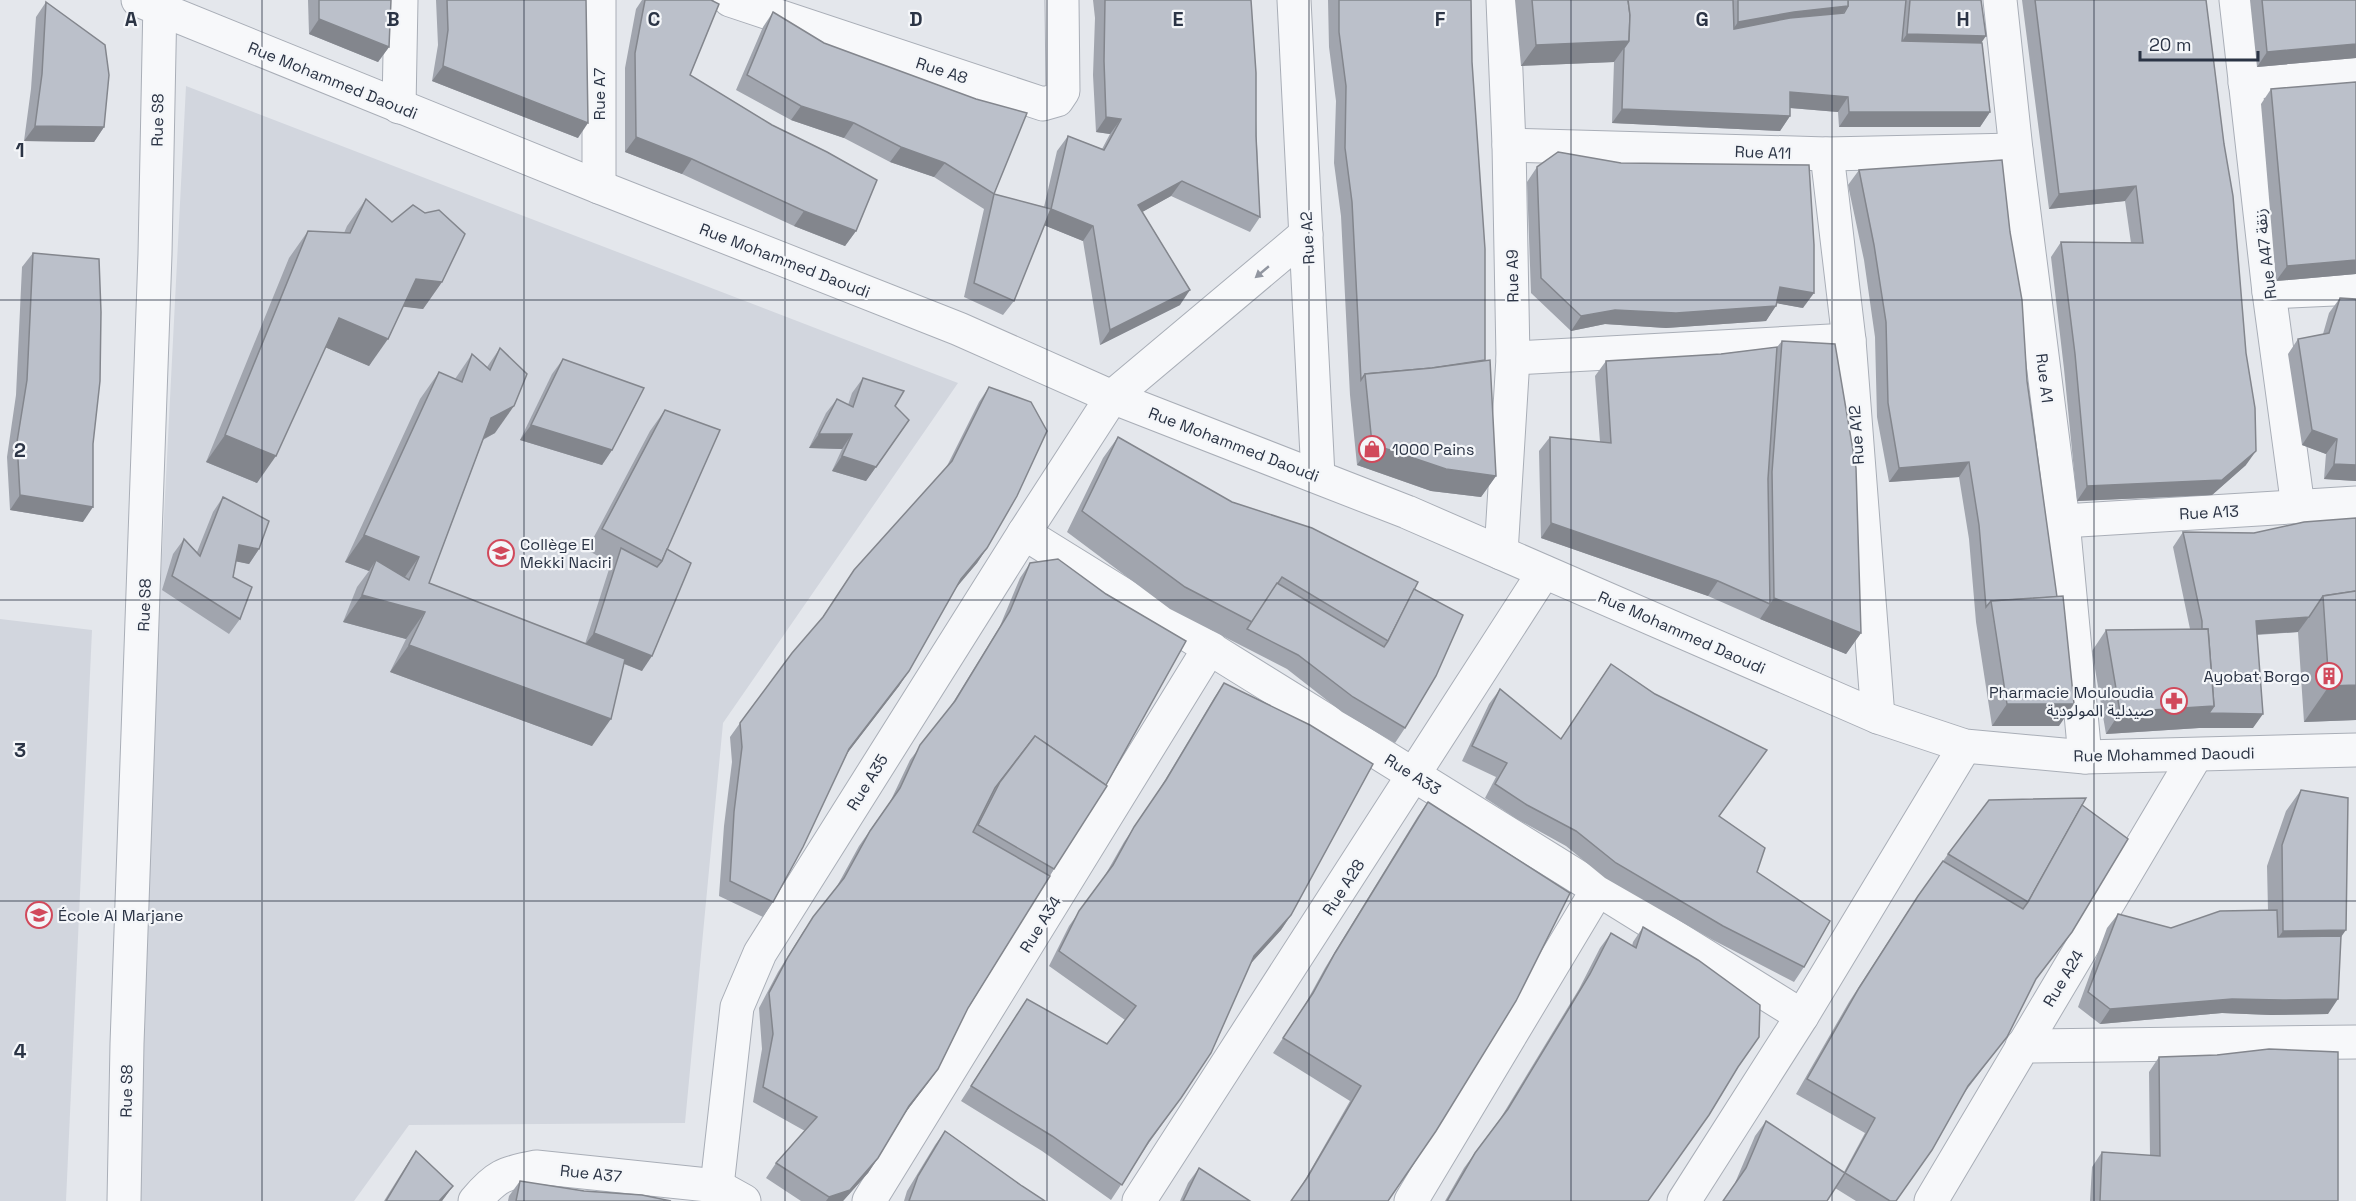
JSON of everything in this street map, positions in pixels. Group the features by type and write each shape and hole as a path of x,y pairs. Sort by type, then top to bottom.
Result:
{"street":[{"path":"399,107 401,0"},
{"name":"Rue A7","path":"599,0 599,187"},
{"name":"Rue A8","path":"730,0 1043,104 1057,100 1063,91 1062,0"},
{"name":"Rue A2","path":"1294,0 1318,476"},
{"name":"Rue A9","path":"1501,553 1513,358 1509,145 1503,0"},
{"name":"Rue A1","path":"2000,0 2016,150 2063,520 2085,757"},
{"name":"Rue A47 زنقة","path":"2236,0 2269,292 2298,507"},
{"name":"Rue Mohammed Daoudi","path":"152,3 399,107 959,329 1112,397 1318,476 1878,717 1965,746 2085,757 2356,750"},
{"name":"Rue S8","path":"124,1201 127,1044 155,266 152,3"},
{"path":"2245,83 2356,73"},
{"name":"Rue A11","path":"1509,145 1827,154 2016,150"},
{"name":"Rue A12","path":"1827,154 1849,340 1878,717"},
{"name":"Rue A35","path":"726,1196 737,1007 751,971 766,943 1112,397 1306,234"},
{"path":"2269,292 2356,288"},
{"path":"1513,358 1849,340"},
{"name":"Rue A13","path":"2063,520 2356,503"},
{"name":"Rue A33","path":"1024,533 1802,1016"},
{"name":"Rue A28","path":"1139,1201 1415,776 1544,572"},
{"name":"Rue A34","path":"869,1201 1210,647"},
{"path":"1684,1201 1802,1016 1965,746"},
{"name":"Rue A24","path":"1931,1201 2196,755"},
{"path":"1411,1201 1598,889"},
{"path":"2022,1046 2356,1042"},
{"name":"Rue A37","path":"476,1201 490,1184 509,1172 536,1167 726,1196"}],"shaded area":[{"name":"Collège El Mekki Naciri","path":"186,86 958,383 723,723 685,1123 409,1125 354,1201 129,1201"},
{"name":"École Al Marjane","path":"0,619 92,630 66,1201 0,1201"}],"building":[{"path":"319,0 391,0 389,47 319,19"},
{"path":"447,0 586,0 588,123 443,66 448,30"},
{"path":"645,0 711,0 719,4 690,75 772,125 877,180 856,231 804,211 692,159 636,137 635,53"},
{"path":"1105,0 1251,0 1256,73 1260,217 1182,181 1138,205 1190,290 1110,330 1093,226 1051,209 1068,136 1104,150 1121,119 1106,117"},
{"path":"1339,0 1471,0 1472,62 1485,249 1485,360 1432,368 1365,374 1361,380 1352,202 1345,148 1346,86 1339,32"},
{"path":"1532,0 1628,0 1629,41 1536,45"},
{"path":"1628,0 1733,0 1734,29 1790,18 1844,13 1848,0 1906,0 1902,41 1982,43 1990,112 1849,112 1848,97 1790,92 1790,116 1622,109 1624,48 1629,41"},
{"path":"1738,0 1848,0 1848,6 1794,12 1738,22"},
{"path":"1910,0 1981,0 1986,36 1907,34"},
{"path":"2035,0 2206,0 2224,144 2233,196 2246,353 2255,408 2256,451 2222,480 2087,486 2075,354 2061,242 2143,243 2136,186 2059,194"},
{"path":"2262,0 2356,0 2356,44 2267,52"},
{"path":"46,2 105,45 109,75 104,127 35,126 42,74"},
{"path":"773,12 824,43 976,99 1027,113 994,194 945,163 901,147 854,123 801,106 747,75"},
{"path":"2356,82 2356,260 2287,266 2271,89"},
{"path":"1558,152 1621,163 1809,165 1814,245 1814,293 1780,287 1776,306 1676,313 1615,310 1581,316 1541,278 1537,167"},
{"path":"2002,160 2010,232 2022,300 2027,381 2057,597 1991,601 1986,607 1979,525 1969,462 1899,468 1888,403 1886,322 1859,170"},
{"path":"994,194 1051,209 1014,301 974,283"},
{"path":"366,199 392,222 413,205 425,213 439,210 465,234 442,282 416,279 388,339 339,318 276,456 225,435 308,231 350,233"},
{"path":"33,253 99,259 100,381 93,444 93,507 20,495 17,442 27,380"},
{"path":"2340,298 2356,299 2356,465 2334,464 2337,439 2312,430 2298,339 2329,333"},
{"path":"1782,341 1835,344 1856,468 1861,633 1774,598 1772,472"},
{"path":"1777,347 1768,479 1770,604 1718,581 1551,523 1550,437 1611,443 1606,361 1721,354"},
{"path":"500,348 527,374 514,406 491,418 429,583 625,659 611,719 409,645 425,612 362,595 376,560 409,580 419,557 364,535 439,372 462,382 472,354 490,370"},
{"path":"563,359 644,388 612,450 531,425"},
{"path":"1490,360 1496,476 1446,469 1372,444 1365,374"},
{"path":"863,378 904,391 895,406 909,420 876,467 842,456 852,434 819,434 837,399 853,407"},
{"path":"989,387 1031,402 1047,431 1017,496 987,548 961,579 909,671 849,749 803,847 773,902 730,881 734,812 742,747 740,723 792,653 823,617 854,570 952,461"},
{"path":"665,410 720,430 662,561 602,529"},
{"path":"1118,437 1232,502 1312,528 1418,582 1388,641 1282,577 1252,622 1185,587 1082,511"},
{"path":"223,497 269,521 259,549 239,545 233,577 252,587 240,619 172,576 184,539 200,556"},
{"path":"2356,518 2356,591 2323,596 2309,617 2256,621 2263,714 2209,713 2214,706 2208,629 2202,629 2183,532 2254,533 2304,522"},
{"path":"621,548 657,567 667,549 691,563 652,656 594,633"},
{"path":"1058,559 1106,594 1186,641 1106,785 1035,736 995,788 973,832 1050,876 968,1008 938,1069 909,1106 878,1158 850,1190 829,1197 776,1163 817,1117 763,1087 773,1034 769,993 813,917 844,878 870,831 900,788 920,745 955,701 1010,611 1030,563"},
{"path":"1277,583 1384,647 1414,589 1463,615 1436,676 1405,728 1353,697 1298,655 1247,629"},
{"path":"2356,591 2356,685 2329,686 2323,596"},
{"path":"2063,596 2074,704 2007,704 1991,601"},
{"path":"2208,629 2214,706 2120,712 2106,630"},
{"path":"1611,664 1655,694 1767,750 1719,816 1765,848 1757,872 1830,921 1804,967 1723,926 1616,863 1576,831 1527,805 1495,784 1507,763 1472,746 1500,689 1561,739"},
{"path":"1224,683 1310,725 1373,764 1291,915 1254,956 1211,1053 1149,1141 1122,1185 1052,1136 971,1086 1027,999 1107,1044 1136,1006 1059,951 1079,911 1113,865 1134,827 1166,780"},
{"path":"1035,736 1107,786 1054,869 978,825 1000,782"},
{"path":"2301,790 2348,798 2346,930 2283,931 2282,845"},
{"path":"2086,798 2028,902 1948,854 1989,800"},
{"path":"1428,802 1570,893 1516,1001 1436,1131 1388,1201 1291,1201 1361,1086 1283,1038 1313,993"},
{"path":"2082,805 2128,839 2072,932 2036,979 2007,1037 1968,1086 1932,1150 1896,1201 1890,1201 1845,1173 1875,1118 1807,1079 1859,988 1943,861 2023,909"},
{"path":"2277,910 2278,937 2341,936 2338,999 2232,999 2110,1009 2088,992 2118,914 2171,928 2220,911"},
{"path":"1643,927 1698,960 1760,1005 1759,1037 1709,1115 1648,1201 1447,1201 1475,1153 1508,1109 1590,974 1611,933 1636,948"},
{"path":"2269,1049 2338,1052 2338,1201 2100,1201 2102,1152 2160,1156 2159,1057 2217,1055"},
{"path":"1766,1121 1845,1173 1827,1201 1723,1201 1746,1168"},
{"path":"945,1131 1045,1201 909,1201 918,1176"},
{"path":"416,1151 453,1186 439,1201 386,1201"},
{"path":"1199,1168 1250,1201 1183,1201"},
{"path":"520,1181 584,1191 642,1195 671,1201 516,1201"}],"place":[{"name":"1000 Pains","path":"1372,449"},
{"name":"Collège El Mekki Naciri","path":"501,553"},
{"name":"Ayobat Borgo","path":"2329,676"},
{"name":"Pharmacie Mouloudia صيدلية المولودية","path":"2174,701"},
{"name":"École Al Marjane","path":"39,915"}]}
